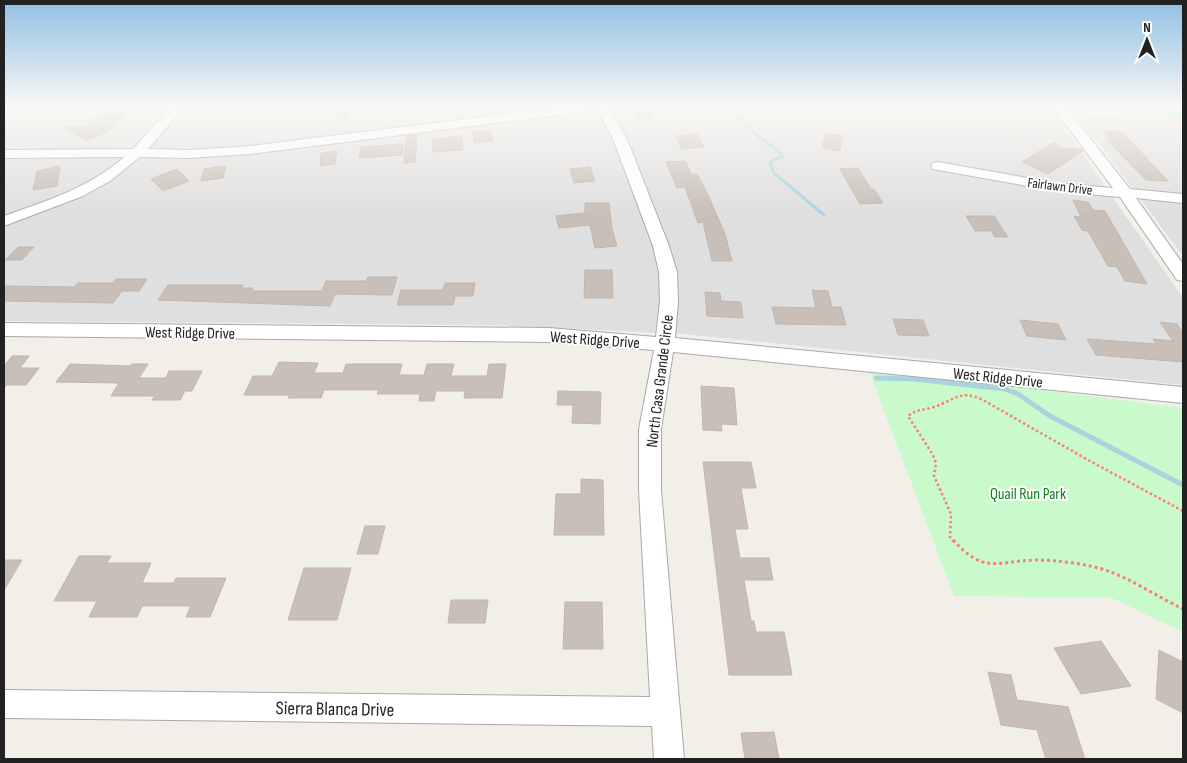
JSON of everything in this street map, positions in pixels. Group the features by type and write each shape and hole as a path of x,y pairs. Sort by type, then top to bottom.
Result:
{"street":[{"path":"4,221 58,201 88,187 117,170 146,142"},
{"path":"4,154 188,154 250,150 313,142"},
{"name":"North Casa Grande Circle","path":"621,142 661,246 668,272 669,301 665,344 650,429 650,490 669,759"},
{"path":"1085,142 1125,193 1183,276"},
{"name":"Fairlawn Drive","path":"938,166 1055,187 1183,198"},
{"name":"West Ridge Drive","path":"4,330 549,335 665,344 1183,395"},
{"name":"Sierra Blanca Drive","path":"4,704 666,712"}],"path":[{"path":"1183,511 972,395 952,398 935,407 911,412 908,416 933,455 936,463 934,476 936,484 951,514 950,537 962,550 981,563 992,565 1037,560 1108,571 1183,609"}],"shaded area":[{"path":"4,142 1074,142 1183,298 1183,385 683,334 492,325 4,321"},
{"path":"1098,142 1183,142 1183,256"}],"green space":[{"name":"Quail Run Park","path":"868,368 1183,408 1183,632 1112,598 954,596"}],"building":[{"path":"406,142 417,142 415,162 404,163"},
{"path":"433,142 462,142 463,150 433,152"},
{"path":"679,142 701,142 704,147 682,149"},
{"path":"824,142 842,142 840,151 822,148"},
{"path":"1054,142 1061,149 1082,149 1083,151 1048,174 1022,162"},
{"path":"1109,142 1131,142 1168,181 1146,180"},
{"path":"403,144 402,155 359,158 361,147"},
{"path":"337,151 335,164 320,166 321,153"},
{"path":"685,161 691,174 697,174 708,195 725,234 732,261 712,261 703,222 698,223 685,187 677,188 666,162"},
{"path":"60,166 57,186 33,190 37,171"},
{"path":"226,166 223,178 201,181 204,169"},
{"path":"590,167 595,181 574,183 570,169"},
{"path":"858,168 871,189 874,189 883,203 860,204 840,169"},
{"path":"177,169 189,181 163,191 151,179"},
{"path":"1073,200 1088,202 1093,210 1105,211 1147,284 1125,281 1117,267 1108,266 1088,231 1082,230 1074,216 1081,217"},
{"path":"585,203 609,203 612,229 617,246 595,248 590,225 559,228 556,216 585,213"},
{"path":"966,216 994,216 1008,237 995,237 991,231 975,231"},
{"path":"18,247 34,247 22,260 5,260"},
{"path":"585,270 612,270 613,298 584,298"},
{"path":"368,277 397,277 392,295 335,294 330,306 158,300 168,285 243,285 241,288 253,288 252,291 322,291 326,281 366,281"},
{"path":"116,279 147,279 139,291 122,291 113,303 4,301 4,286 75,287 78,283 113,283"},
{"path":"445,283 475,283 473,296 455,296 453,305 397,305 401,290 443,290"},
{"path":"812,290 828,291 832,307 841,307 846,325 776,324 772,307 816,308"},
{"path":"705,292 720,293 721,301 741,302 743,318 707,316"},
{"path":"893,319 923,320 929,336 898,335"},
{"path":"1020,320 1058,324 1066,340 1027,336"},
{"path":"1160,322 1177,324 1183,333 1183,362 1096,355 1087,339 1156,344 1153,339 1173,341"},
{"path":"12,356 29,356 20,368 39,368 26,385 7,385 4,388 4,366"},
{"path":"279,362 318,363 314,373 343,373 346,364 402,364 399,375 424,375 427,364 454,364 451,376 487,376 489,364 506,364 502,398 464,398 465,391 436,391 434,401 419,401 420,394 377,394 379,390 324,390 321,398 288,398 290,395 244,395 253,376 272,376"},
{"path":"70,364 131,366 132,364 148,364 139,378 166,378 169,371 202,371 192,391 185,391 180,400 152,400 155,396 111,396 119,383 56,382"},
{"path":"701,386 734,388 737,425 721,424 722,431 703,430"},
{"path":"558,391 601,392 600,424 572,423 573,405 557,405"},
{"path":"703,462 751,462 756,488 741,488 748,529 735,529 740,558 769,558 773,580 744,580 751,621 754,621 756,632 784,632 792,675 729,675"},
{"path":"581,479 603,480 604,535 554,535 556,494 581,494"},
{"path":"365,526 385,526 378,554 357,554"},
{"path":"79,556 111,556 107,563 151,563 142,583 174,583 176,578 226,578 210,617 186,617 191,606 142,606 137,617 89,617 97,601 54,601"},
{"path":"4,560 22,560 4,590"},
{"path":"304,568 351,568 337,620 288,620"},
{"path":"451,600 488,600 485,623 448,623"},
{"path":"565,602 602,602 603,649 563,649"},
{"path":"1101,641 1131,686 1081,694 1054,648"},
{"path":"1159,650 1183,662 1183,713 1156,699"},
{"path":"988,672 1011,675 1017,700 1068,707 1085,759 1046,759 1037,730 1001,725"},
{"path":"774,732 779,759 745,759 741,733"}],"waterway":[{"path":"766,142 779,151 782,156 770,162 774,173 824,215"},
{"path":"876,378 914,379 1005,389 1018,394 1050,416 1183,485"}]}
